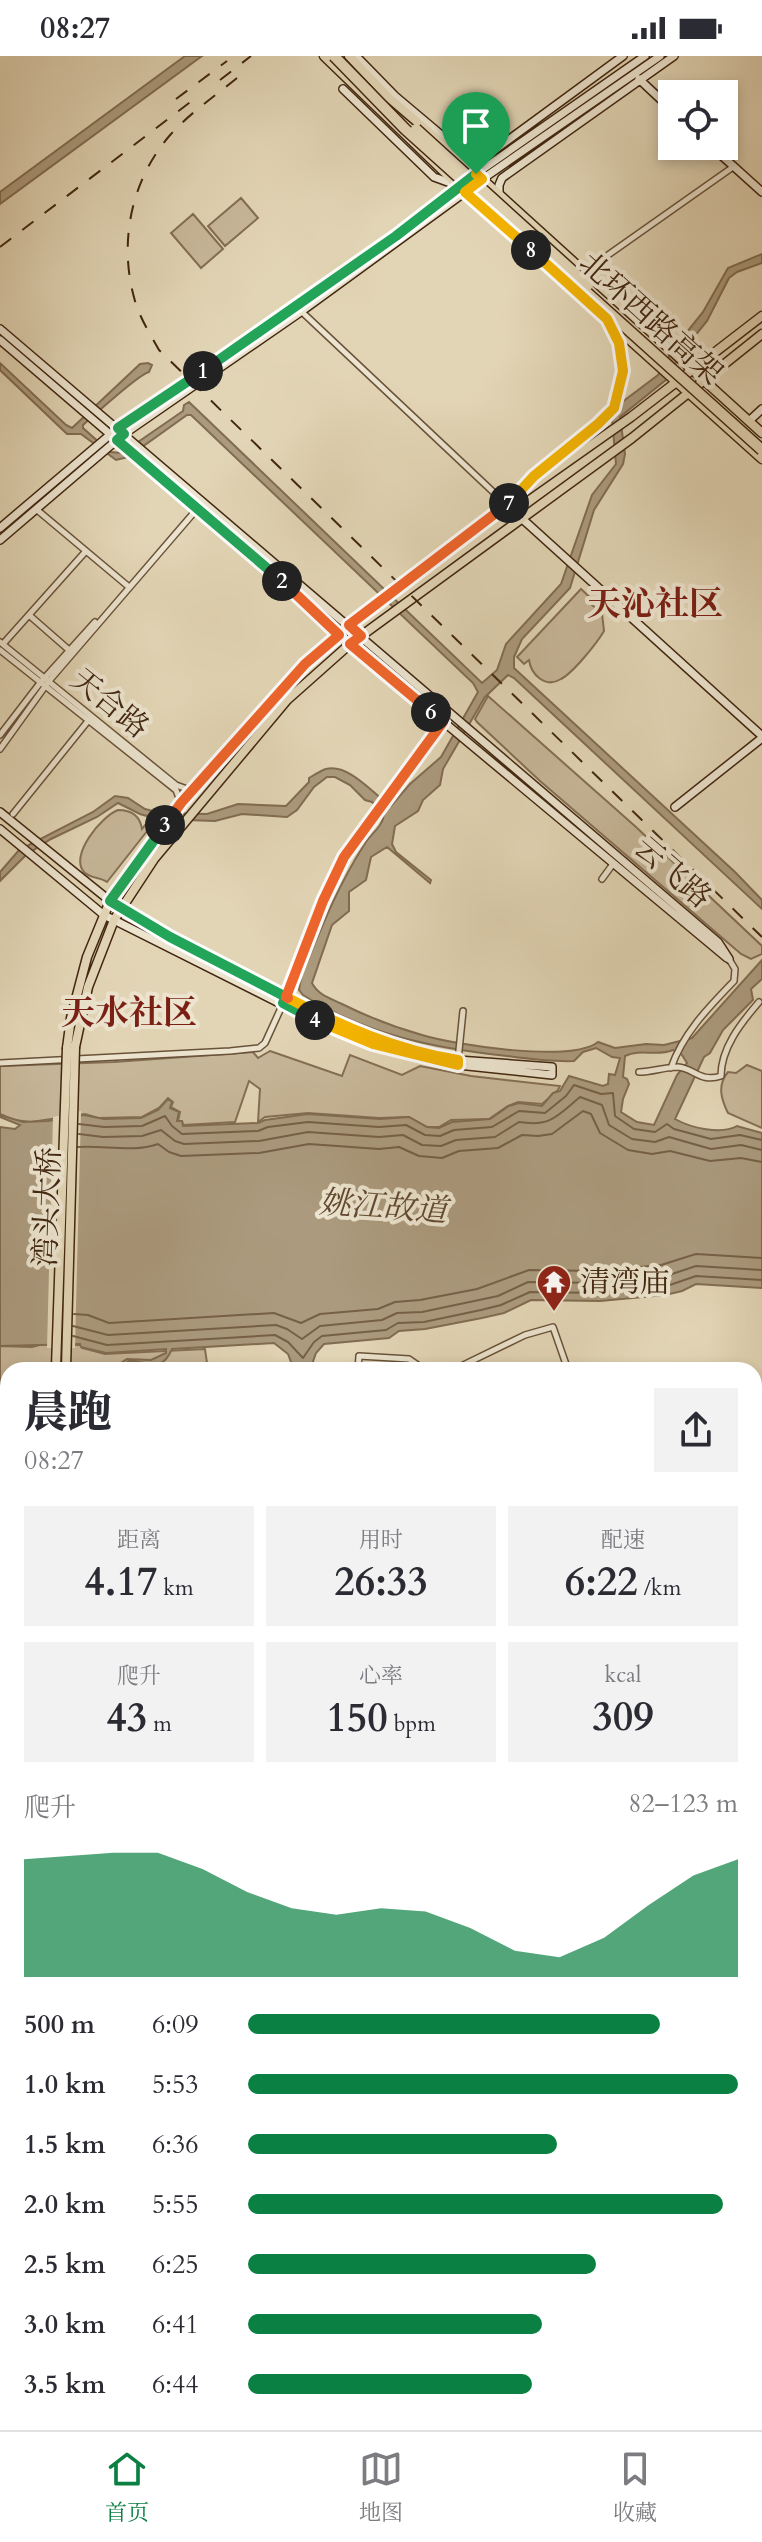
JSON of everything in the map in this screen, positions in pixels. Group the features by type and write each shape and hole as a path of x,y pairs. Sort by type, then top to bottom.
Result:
{"highway":[{"name":"北环西路高架","path":"334,56 405,129 762,450"},
{"name":"北环西路高架","path":"342,56 406,120 762,441"}],"main road":[{"path":"324,56 462,189 762,459"},
{"path":"349,56 388,97 762,433"},
{"path":"356,56 395,96 471,160 481,160 618,57 658,97"},
{"path":"634,74 645,56"},
{"path":"0,528 121,431 299,309 479,177 660,56"},
{"path":"499,195 502,178 634,74 674,56"},
{"path":"343,89 434,177 462,189"},
{"path":"479,177 481,160"},
{"path":"726,160 762,192"},
{"path":"71,1048 71,1018 87,957 110,901 181,803 305,664 392,592 508,504 631,417 689,367 762,316"},
{"path":"508,504 534,476 614,408 623,371 619,343 607,319"},
{"name":"云飞路","path":"0,329 718,942 729,959"},
{"path":"71,1048 88,987 120,909 154,859 287,700 350,644 403,603 606,458 762,334"},
{"name":"云飞路","path":"0,340 278,578 339,635 729,959"},
{"path":"749,421 762,409"},
{"path":"0,540 101,448"},
{"path":"508,504 762,737 675,807"},
{"path":"0,812 120,909 284,1000"},
{"path":"0,829 104,915 346,1028 419,1054 458,1062 552,1075 552,1067 458,1062"},
{"name":"湾头大桥","path":"61,1362 71,1048"}],"street":[{"path":"608,255 733,167"},
{"path":"299,309 508,504"},
{"path":"36,509 129,587"},
{"path":"0,749 44,682 197,509"},
{"path":"1,645 86,551"},
{"path":"0,735 69,650 121,596"},
{"path":"29,615 69,650"},
{"name":"天合路","path":"1,645 88,721 176,790 181,803"},
{"name":"天合路","path":"44,682 176,785 187,789 197,786"},
{"path":"13,814 88,721"},
{"path":"0,1063 252,1045 259,1048 269,1038 344,857 445,724"},
{"path":"602,879 613,864"},
{"path":"671,1068 676,1053 688,1035 737,976 729,959"},
{"path":"639,1072 682,1067 697,1076 716,1079 721,1076 721,1065 737,1030 759,1002"},
{"path":"458,1062 463,1011"},
{"path":"469,1362 525,1335 553,1327 564,1362"},
{"path":"359,1362 359,1356 409,1359 413,1362"}],"shaded area":[{"path":"241,198 258,218 225,246 208,226"},
{"path":"193,214 223,249 201,268 171,233"},
{"path":"581,589 602,613 604,631 566,676 555,682 544,681 536,675 529,660 524,664 517,657"},
{"path":"488,696 636,827 762,946 762,954 751,959 741,954 540,781 477,722 475,719"},
{"path":"118,810 134,815 142,829 151,818 155,821 107,882 84,872 80,865 81,856 96,828"},
{"path":"270,1051 342,1076 350,1055 402,1075 420,1066 471,1076 560,1086 542,1104 518,1102 489,1119 451,1120 439,1127 427,1127 409,1117 308,1113 265,1117 258,1122 260,1089 249,1081 235,1122 183,1125 182,1121 178,1121 180,1112 171,1107 173,1102 168,1098 159,1108 142,1117 98,1118 85,1114 31,1122 0,1114 0,1066 253,1052 258,1058"},
{"path":"747,1065 762,1071 762,1128 728,1113 722,1097 722,1082 728,1072 736,1073"},
{"path":"43,1344 81,1345 82,1348 105,1354 205,1349 207,1362 0,1362 0,1346 32,1347"}],"water":[{"path":"185,56 202,56 0,204 0,192"},
{"name":"姚江故道","path":"762,254 762,263 729,278 707,321 681,353 667,379 620,417 625,454 623,464 594,510 570,588 522,639 514,657 514,668 735,872 762,900 762,909 508,675 485,697 443,769 440,785 423,800 418,811 395,826 392,844 396,852 431,880 430,883 387,847 371,857 366,880 349,892 349,911 332,925 312,983 321,993 352,1009 422,1035 485,1047 564,1051 598,1042 615,1048 664,1045 692,1038 762,960 762,979 751,989 753,1000 723,1030 710,1053 704,1057 675,1119 706,1129 723,1130 737,1126 762,1133 762,1288 696,1284 665,1295 600,1301 531,1300 504,1313 425,1329 399,1331 389,1338 324,1344 313,1362 291,1362 288,1354 274,1343 172,1349 162,1362 122,1362 127,1359 151,1360 166,1353 166,1349 106,1353 81,1347 80,1344 0,1346 0,1127 15,1129 20,1125 0,1115 23,1122 84,1115 104,1119 141,1118 158,1110 168,1099 172,1102 170,1108 179,1112 177,1121 182,1121 183,1126 258,1123 308,1114 380,1119 409,1117 427,1127 439,1128 452,1122 490,1119 519,1103 542,1106 553,1093 560,1091 569,1076 603,1086 608,1084 609,1074 615,1075 620,1058 596,1048 583,1052 574,1061 557,1061 427,1044 376,1030 303,995 299,990 301,977 330,910 354,861 384,814 350,785 335,777 327,777 314,787 297,810 287,817 242,814 215,821 157,819 118,803 26,855 0,881 0,872 19,850 93,812 115,796 128,798 145,809 161,813 207,814 238,804 286,806 309,782 309,778 335,768 361,781 391,806 410,784 441,757 478,692 473,683 191,415 128,457 116,460 81,434 67,434 0,370 0,363 72,428 140,364 152,365 149,372 116,396 83,428 110,452 122,453 183,411 184,405 189,402 482,683 497,670 506,644 561,584 592,495 616,464 612,419 617,406 658,375 674,348 703,312 728,268","holes":["673,1050 682,1055 687,1063 677,1075 654,1125 637,1122 621,1112 629,1084 623,1077 625,1056"]}],"pier":[{"path":"81,1111 75,1348 47,1348 53,1117"}],"railway":[{"path":"220,80 251,56"},
{"path":"176,99 227,61"},
{"path":"237,78 171,134 157,152 138,191 128,235 130,279 140,314 159,350 762,937"},
{"path":"0,247 197,97"}],"place":[{"name":"清湾庙","path":"554,1313"}],"district":[{"name":"天沁社区","path":"655,603"},
{"name":"天水社区","path":"129,1012"}],"route":[{"path":"476,174 297,307 118,428 124,434 117,440 278,578 339,635 305,664 181,803 110,901 170,937 286,997 283,1003 299,1013 373,1044 458,1065 458,1060 419,1054 346,1028 286,997 323,901 344,857 443,722 350,644 361,636 349,625 507,505 534,476 598,424 614,408 619,393 623,371 619,343 607,319 465,192 482,179 476,174"}]}
